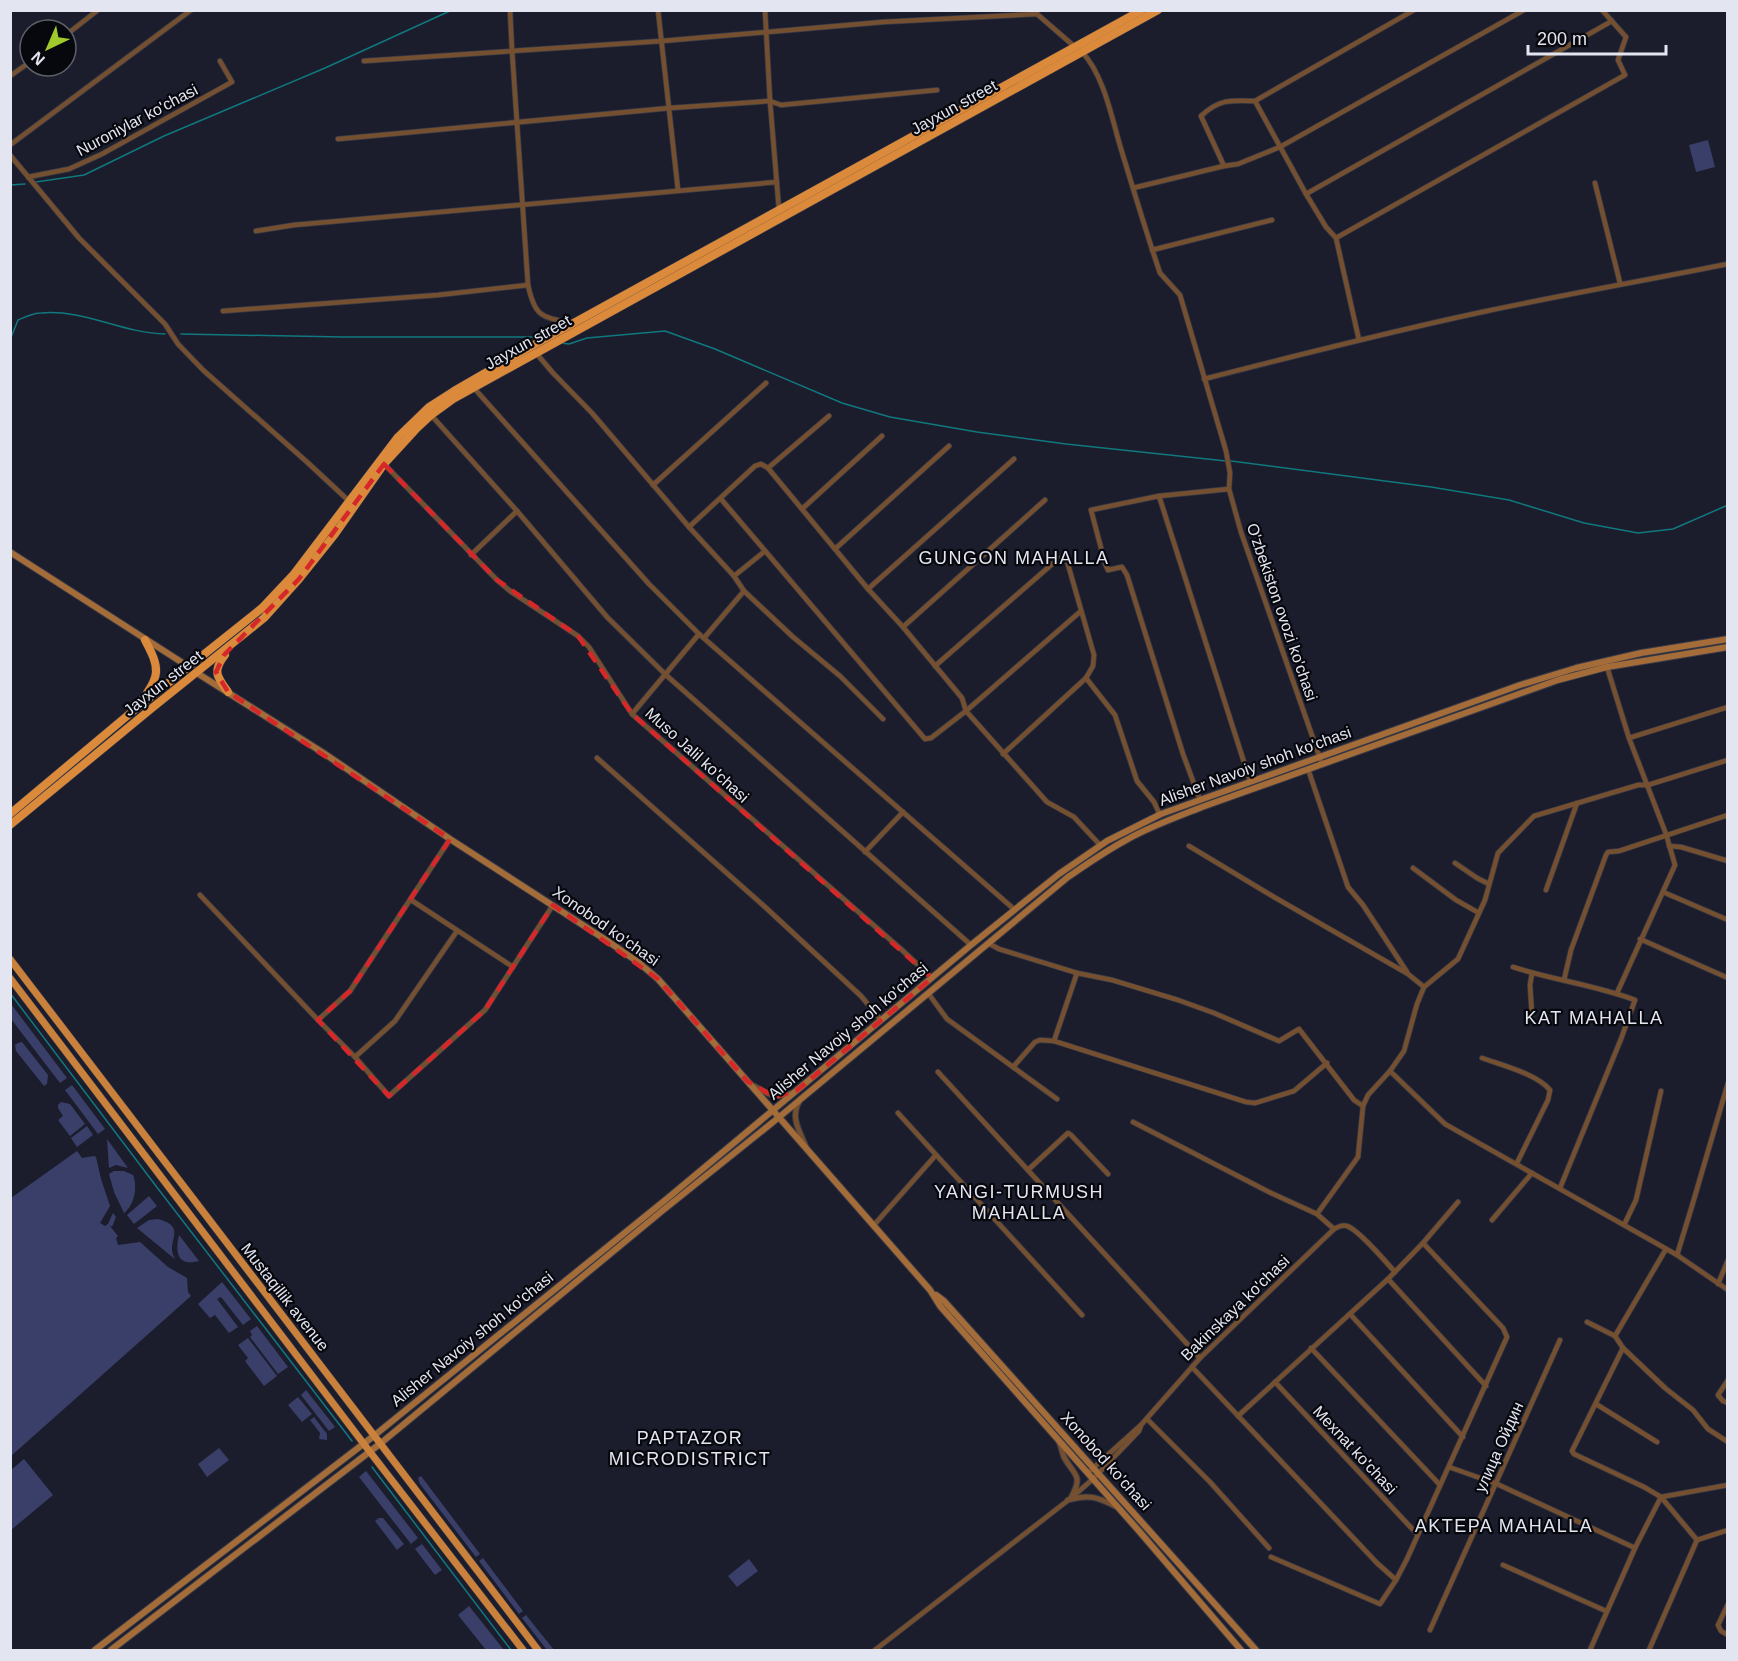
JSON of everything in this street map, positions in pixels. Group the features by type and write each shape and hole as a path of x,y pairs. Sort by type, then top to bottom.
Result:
{"highway":[{"name":"Jayxun street","path":"10,814 133,711 262,608 294,574 398,437 429,407 454,391 534,350 567,336 1079,50 1142,10"},
{"name":"Jayxun street","path":"10,825 264,618 335,534 384,465 431,415 574,323 778,210 1158,10"},
{"path":"228,692 216,672 218,663 241,637"},
{"path":"133,711 156,678 156,661 145,640"}],"main road":[{"path":"10,552 189,667"},
{"name":"Alisher Navoiy shoh ko'chasi","path":"1321,761 1520,685 1576,668 1641,653 1728,639"},
{"name":"Alisher Navoiy shoh ko'chasi","path":"95,1650 364,1444 671,1199 778,1118 1068,877 1128,838 1307,766 1558,680 1607,667 1728,647"},
{"name":"Xonobod ko'chasi","path":"197,673 325,754 638,962 658,979 1241,1650"},
{"name":"Alisher Navoiy shoh ko'chasi","path":"111,1650 381,1443 507,1339 772,1111 1059,874 1100,845 1160,815 1250,781 1307,766"},
{"name":"Mustaqillik avenue","path":"10,959 538,1650"},
{"name":"Mustaqillik avenue","path":"10,978 523,1650"},
{"path":"228,1262 236,1256"},
{"name":"Xonobod ko'chasi","path":"933,1293 944,1301 1256,1650"}],"street":[{"path":"78,26 98,10"},
{"path":"10,146 191,10"},
{"path":"510,10 516,122 531,300 536,311 549,318 574,323"},
{"path":"658,10 678,190"},
{"path":"765,10 778,210"},
{"path":"1224,166 1201,116 1207,111 1226,100 1255,100 1414,10"},
{"path":"1133,188 1238,164 1280,147 1524,10"},
{"path":"1336,238 1625,75 1618,60 1626,37 1602,10"},
{"path":"364,61 1036,12"},
{"name":"O'zbekiston ovozi ko'chasi","path":"1036,12 1087,58 1096,73 1160,273 1180,295 1226,451 1230,473 1229,489 1241,532 1321,761"},
{"path":"1306,194 1612,21"},
{"name":"Nuroniylar ko'chasi","path":"28,177 69,169 232,82 220,61"},
{"path":"338,139 670,108 770,101 781,105 937,90"},
{"path":"1255,100 1306,194 1326,227 1336,238 1359,340"},
{"path":"10,155 79,238 165,324 178,344 203,370 350,502"},
{"path":"256,231 294,225 777,182"},
{"path":"1595,183 1620,283"},
{"path":"1152,250 1272,220"},
{"path":"1204,379 1359,340 1620,283 1728,264"},
{"path":"223,311 438,295 528,285"},
{"path":"534,350 592,413 734,576 744,591 840,676 883,718"},
{"path":"653,485 766,383"},
{"path":"473,387 649,584 699,634 1015,910"},
{"path":"431,415 607,617 666,675 971,945"},
{"path":"768,468 829,416"},
{"path":"802,509 882,436"},
{"path":"835,549 949,446"},
{"path":"868,589 1014,459"},
{"path":"689,527 755,466 760,464 768,468 962,698 966,711 1003,754 1047,802 1074,817 1100,845"},
{"name":"Muso Jalil ko'chasi","path":"384,465 404,483 471,555 510,591 578,636 589,647 633,714 932,978"},
{"path":"1200,800 1183,754 1127,575 1122,567 1108,570 1091,510 1159,496 1229,489"},
{"path":"1159,496 1250,781"},
{"path":"721,499 925,739 931,738 966,711 1081,611"},
{"path":"903,627 1045,500"},
{"path":"471,555 517,512"},
{"path":"734,576 765,551"},
{"path":"935,666 1058,558 1067,561 1094,655 1093,666 1086,678 1003,754"},
{"path":"704,638 744,591"},
{"path":"633,714 699,634"},
{"name":"Xonobod ko'chasi","path":"189,667 197,673"},
{"path":"1607,667 1629,738 1666,834 1675,865 1617,993"},
{"path":"1086,678 1115,715 1137,781 1154,802 1160,815"},
{"path":"1629,738 1728,707"},
{"path":"597,759 764,906 861,996 881,1020"},
{"path":"1317,1214 1358,1157 1363,1106 1368,1095 1390,1071 1404,1050 1424,987 1458,958 1479,913 1498,852 1534,816 1638,785 1648,785 1728,760"},
{"path":"1307,766 1348,887 1363,904 1408,974"},
{"path":"1546,890 1577,803"},
{"path":"865,852 903,812"},
{"path":"1564,980 1571,950 1606,855 1611,850 1619,851 1728,815"},
{"path":"318,1020 350,991 450,839"},
{"path":"1189,846 1408,974 1424,987"},
{"path":"1670,846 1682,847 1728,861"},
{"path":"1455,863 1489,884"},
{"path":"1413,868 1456,900 1479,913"},
{"path":"1663,892 1728,920"},
{"path":"200,895 355,1056 389,1096 485,1010 552,905"},
{"path":"411,900 513,967"},
{"path":"355,1056 395,1021 457,931"},
{"path":"1641,939 1728,978"},
{"path":"988,943 999,949 1077,974 1112,980 1178,999 1279,1041 1299,1029 1354,1100 1363,1106"},
{"path":"961,954 967,961"},
{"path":"1513,967 1617,993 1635,1000 1622,1039 1560,1188"},
{"path":"1532,973 1530,985 1532,1016"},
{"path":"1054,1041 1077,974"},
{"path":"928,993 947,1019 1057,1099"},
{"path":"1013,1067 1035,1042 1054,1041 1255,1103 1294,1091 1326,1063"},
{"path":"1482,1058 1524,1073 1546,1085 1550,1090 1548,1100 1517,1163"},
{"path":"1390,1071 1445,1124 1677,1255 1728,1290"},
{"path":"938,1072 1200,1358"},
{"path":"747,1081 775,1097 796,1091"},
{"path":"1677,1255 1725,1101 1728,1083"},
{"path":"1624,1225 1636,1200 1661,1091"},
{"path":"801,1098 795,1108 795,1116 808,1151"},
{"path":"898,1113 1082,1315"},
{"path":"1133,1122 1317,1214 1334,1229 1346,1225 1355,1231 1395,1272"},
{"path":"1029,1169 1068,1133 1108,1174"},
{"path":"874,1225 935,1156"},
{"path":"1492,1220 1532,1173"},
{"path":"1238,1416 1388,1279 1458,1202"},
{"name":"Bakinskaya ko'chasi","path":"875,1650 1070,1499 1090,1476 1139,1431 1141,1425 1191,1367 1334,1229"},
{"path":"1271,1557 1380,1604 1396,1580 1507,1337 1503,1328 1423,1243"},
{"path":"1615,1336 1666,1249"},
{"path":"1718,1284 1728,1260"},
{"path":"1388,1279 1486,1386"},
{"path":"1350,1314 1463,1437"},
{"path":"1587,1322 1615,1336 1623,1348 1665,1388 1693,1410 1708,1429 1728,1442"},
{"path":"502,1333 507,1339"},
{"name":"улица Ойдин","path":"1430,1630 1560,1340"},
{"path":"1311,1348 1440,1485"},
{"path":"1623,1348 1573,1448 1574,1454 1662,1497 1697,1539"},
{"path":"1191,1367 1377,1563 1396,1580"},
{"path":"1728,1380 1718,1395 1728,1403"},
{"name":"Mexnat ko'chasi","path":"1275,1382 1418,1534"},
{"path":"1596,1404 1657,1442"},
{"path":"1147,1419 1210,1482 1269,1548"},
{"path":"1059,1440 1064,1456 1078,1478 1077,1487 1070,1499"},
{"path":"1449,1467 1497,1484 1635,1548"},
{"path":"1662,1497 1728,1485"},
{"path":"1070,1499 1090,1496 1118,1507"},
{"path":"1599,1650 1590,1649 1635,1548 1662,1497"},
{"path":"1697,1539 1728,1530"},
{"path":"1649,1650 1697,1539"},
{"path":"1503,1565 1606,1611"},
{"path":"157,1602 163,1610"},
{"path":"1728,1604 1718,1624 1721,1631 1728,1635"}],"highlighted area":[{"path":"384,464 497,580 578,636 632,714 932,978 796,1091 775,1097 747,1081 658,979 553,905 485,1010 389,1096 318,1020 350,991 450,839 228,692 216,672 224,655 299,579"}],"shaded area":[{"path":"1708,140 1715,167 1696,172 1689,145"},
{"path":"11,1004 67,1078 60,1083 11,1019"},
{"path":"22,1042 48,1075 47,1084 44,1086 16,1051 15,1045"},
{"path":"72,1085 105,1129 98,1134 65,1090"},
{"path":"61,1102 70,1104 85,1124 70,1136 58,1120 63,1116 58,1108"},
{"path":"87,1126 93,1135 77,1147 71,1138"},
{"path":"107,1139 128,1168 116,1165 109,1168"},
{"path":"77,1151 82,1158 96,1157 110,1206 100,1223 105,1226 108,1224 113,1213 116,1217 112,1227 109,1225 118,1236 116,1238 118,1245 140,1242 168,1267 187,1278 188,1292 191,1296 11,1456 11,1198"},
{"path":"114,1171 124,1171 133,1175 135,1191 133,1201 124,1213 109,1174"},
{"path":"149,1196 157,1206 134,1224 127,1215"},
{"path":"158,1219 167,1223 174,1231 172,1247 176,1260 137,1228 149,1220"},
{"path":"179,1235 199,1261 186,1262 179,1257 177,1247"},
{"path":"222,1282 251,1319 243,1325 221,1297 217,1299 238,1327 229,1333 215,1315 210,1318 198,1304"},
{"path":"257,1326 288,1367 278,1374 250,1337 252,1335 250,1331"},
{"path":"248,1338 277,1376 264,1386 245,1361 248,1358 238,1345"},
{"path":"306,1390 335,1427 329,1431 301,1395"},
{"path":"298,1397 312,1414 302,1422 288,1405"},
{"path":"314,1417 327,1434 327,1440 319,1439 320,1433 310,1420"},
{"path":"219,1448 229,1460 207,1477 198,1464"},
{"path":"24,1459 53,1495 11,1530 11,1470"},
{"path":"366,1471 418,1538 411,1544 359,1477"},
{"path":"421,1476 480,1554 476,1557 420,1484 418,1478"},
{"path":"383,1518 404,1544 397,1550 375,1521"},
{"path":"422,1544 442,1570 435,1575 415,1549"},
{"path":"483,1558 523,1611 519,1614 479,1561"},
{"path":"749,1559 758,1571 737,1587 728,1576"},
{"path":"469,1606 504,1650 486,1650 458,1615"},
{"path":"526,1615 554,1650 547,1650 522,1618"}],"waterway":[{"path":"36,182 84,175 164,136 325,68 452,10"},
{"path":"10,185 25,184"},
{"path":"10,340 18,320 41,313 72,314 134,330 165,334"},
{"path":"561,343 569,344 587,338 665,331 715,349 842,403 890,417 1066,444 1226,461"},
{"path":"181,334 539,338"},
{"path":"1231,461 1431,487 1509,500 1584,523 1638,533 1673,529 1728,505"},
{"path":"10,993 352,1441"},
{"path":"372,1467 511,1650"}],"district":[{"name":"GUNGON MAHALLA","path":"1014,558"},
{"name":"KAT MAHALLA","path":"1594,1018"},
{"name":"YANGI-TURMUSH MAHALLA","path":"1019,1202"},
{"name":"PAРTAZOR MICRODISTRICT","path":"690,1448"},
{"name":"AKTEPA MAHALLA","path":"1504,1526"}]}
